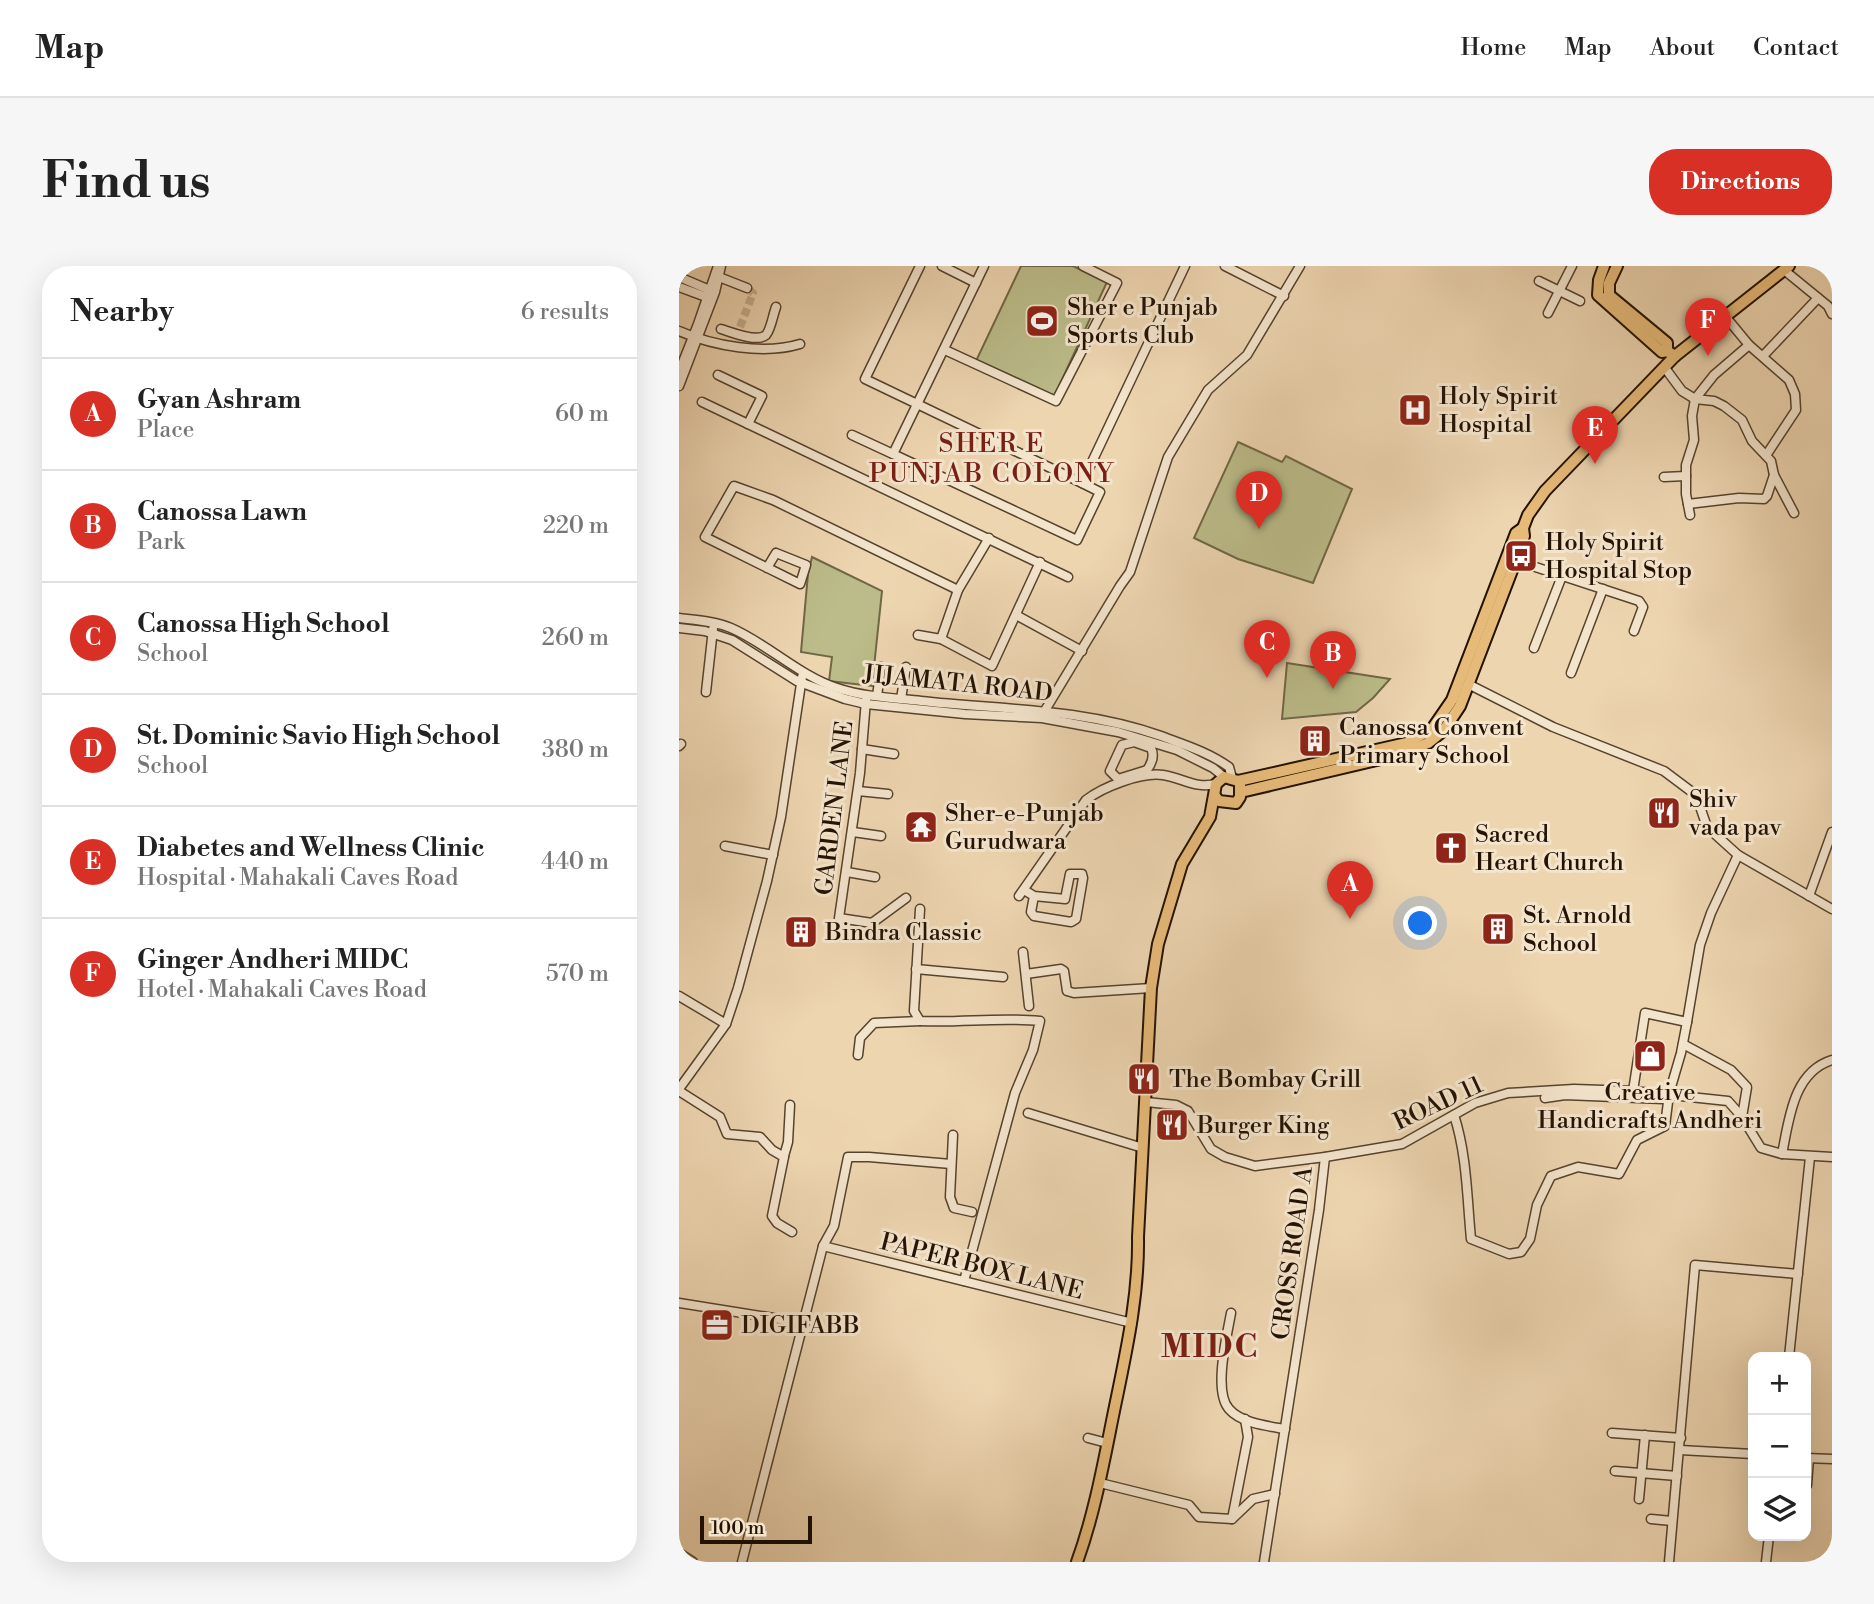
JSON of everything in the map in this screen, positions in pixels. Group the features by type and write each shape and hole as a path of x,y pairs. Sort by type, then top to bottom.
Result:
{"main road":[{"path":"1608,268 1599,281 1598,295 1662,352 1671,354"},
{"path":"1228,785 1402,754 1428,743 1444,730 1460,706 1468,684 1511,559 1515,533 1523,528 1528,515 1545,491 1665,368 1671,354 1786,268"},
{"path":"1231,803 1219,801 1228,785 1407,743 1431,729 1452,700 1511,559"},
{"path":"1228,785 1231,803"},
{"path":"1077,1562 1100,1483 1132,1323 1138,1266 1151,988 1158,944 1182,864 1228,785"},
{"path":"1210,817 1231,803"}],"street":[{"path":"711,295 719,277 719,266"},
{"path":"679,386 719,266"},
{"path":"852,435 1077,540 1100,492 865,379 920,266"},
{"path":"942,266 977,283"},
{"path":"893,454 983,266"},
{"path":"945,349 1056,401 1118,283 1083,266"},
{"path":"1082,483 1185,266"},
{"path":"1225,266 1284,296"},
{"path":"1043,714 1131,572 1168,457 1208,390 1247,355 1300,266"},
{"path":"1548,313 1572,266"},
{"path":"1786,268 1828,306 1832,314"},
{"path":"679,277 711,295"},
{"path":"719,277 747,288"},
{"path":"1539,281 1580,301"},
{"path":"679,287 711,295"},
{"path":"1763,356 1818,298"},
{"path":"721,329 739,330 757,338 766,334 776,307"},
{"path":"1725,316 1749,345 1789,380 1795,394 1796,410 1767,454"},
{"path":"679,331 696,338 762,350 781,350 800,344"},
{"path":"679,372 696,338"},
{"path":"1690,515 1686,465 1694,440 1692,416 1695,399 1714,375 1749,345"},
{"path":"1665,368 1682,391 1695,399 1714,401 1742,420 1752,441 1767,454 1774,475 1794,513"},
{"path":"718,375 762,396 748,424"},
{"path":"702,402 1068,577"},
{"path":"1688,504 1739,498 1764,499 1774,475"},
{"path":"1664,477 1686,476"},
{"path":"767,568 776,553 806,565 800,584 767,568 705,537 734,486 773,500 958,590"},
{"path":"941,639 958,590 989,538"},
{"path":"1511,559 1642,603 1634,631"},
{"path":"918,635 941,639 992,666 1040,562"},
{"path":"1534,648 1562,576"},
{"path":"1571,673 1603,589"},
{"path":"1016,615 1082,652"},
{"name":"JIJAMATA ROAD","path":"679,618 715,623 753,639 803,671 866,699 877,696 965,710"},
{"path":"706,692 711,633 715,623"},
{"name":"JIJAMATA ROAD","path":"679,628 733,640 801,682 826,693 965,710 1105,719 1185,744 1221,762 1229,767 1228,785"},
{"path":"877,696 881,667"},
{"path":"901,699 906,667"},
{"path":"783,1156 772,1150 760,1137 727,1134 720,1117 679,1090 726,1024 738,988 781,817 803,671"},
{"path":"1468,684 1553,727 1664,772 1696,795 1707,827 1738,855 1832,909"},
{"name":"GARDEN LANE","path":"866,699 853,832 839,918 872,923 906,898"},
{"name":"JIJAMATA ROAD","path":"1043,714 1177,750 1213,768 1228,785"},
{"path":"1034,896 1031,912 1034,916 1072,922 1076,919 1082,874 1070,874 1065,900 1022,893 1086,800 1110,786 1145,774 1153,756 1150,748 1143,742 1122,745 1110,771 1118,779 1145,774 1160,775 1203,787 1228,785"},
{"path":"862,749 894,754"},
{"path":"858,791 888,794"},
{"path":"853,832 881,836"},
{"path":"1809,896 1832,832"},
{"path":"725,846 773,855"},
{"path":"1454,1115 1469,1202 1472,1241 1509,1254 1521,1252 1530,1239 1537,1205 1551,1175 1579,1167 1619,1174 1637,1140 1666,1125 1669,1097 1683,1044 1700,945 1711,913 1738,855"},
{"path":"847,872 875,877"},
{"path":"920,909 914,1011 920,1021"},
{"path":"1024,952 1029,1006"},
{"path":"916,969 1003,977"},
{"path":"1026,974 1061,969 1064,971 1067,990 1074,993 1151,988"},
{"path":"679,996 726,1024"},
{"path":"1633,1091 1645,1013 1686,1022"},
{"path":"858,1055 860,1038 874,1023 957,1023 1016,1019 1040,1021 1033,1050 1015,1093 964,1282"},
{"path":"1683,1044 1731,1070 1747,1087 1742,1117"},
{"path":"1782,1154 1794,1101 1809,1073 1822,1063 1832,1060"},
{"name":"ROAD 11","path":"1146,1102 1176,1105 1188,1111 1211,1149 1225,1157 1255,1166 1402,1144 1475,1103 1508,1093 1574,1088 1728,1101 1742,1117 1761,1148 1782,1154 1832,1157"},
{"path":"1545,1098 1565,1095 1669,1097"},
{"path":"790,1105 788,1143 783,1156 772,1216 792,1233"},
{"path":"1028,1113 1143,1148"},
{"path":"1469,1127 1463,1133 1473,1199 1469,1202"},
{"path":"953,1135 950,1197 954,1208 972,1212"},
{"path":"742,1562 823,1247 834,1226 848,1154 951,1164"},
{"name":"CROSS ROAD A","path":"1264,1562 1325,1157"},
{"path":"1790,1352 1810,1157"},
{"name":"PAPER BOX LANE","path":"823,1247 1132,1323"},
{"path":"1669,1562 1695,1265 1798,1274"},
{"path":"679,1303 805,1323"},
{"path":"1230,1313 1221,1397 1230,1410 1245,1419 1285,1429"},
{"path":"1232,1520 1248,1437 1245,1419"},
{"path":"1612,1433 1681,1438"},
{"path":"1640,1499 1645,1435"},
{"path":"1088,1438 1107,1443"},
{"path":"1680,1450 1748,1454"},
{"path":"1811,1458 1832,1459"},
{"path":"1615,1471 1677,1476"},
{"path":"1100,1483 1189,1505 1199,1517 1232,1520"},
{"path":"1232,1520 1252,1499 1275,1494"},
{"path":"1651,1519 1672,1521"},
{"path":"1766,1562 1768,1541"},
{"path":"680,1557 693,1562"}],"green space":[{"name":"Sher e Punjab Sports Club","path":"1021,266 1073,266 1107,282 1054,397 976,361"},
{"path":"1238,442 1282,462 1286,456 1352,489 1313,583 1238,559 1194,538"},
{"path":"812,557 882,591 872,686 829,681 832,657 801,652"},
{"path":"1287,663 1390,679 1356,712 1282,719"}],"tunnel":[{"path":"740,327 753,293 747,288"}],"place":[{"name":"Sher e Punjab Sports Club","path":"1042,321"},
{"name":"Ginger Andheri MIDC","path":"1708,356"},
{"name":"Holy Spirit Hospital","path":"1415,410"},
{"name":"Diabetes and Wellness Clinic","path":"1595,464"},
{"name":"St. Dominic Savio High School","path":"1259,529"},
{"name":"Holy Spirit Hospital Stop","path":"1521,556"},
{"name":"Canossa High School","path":"1267,678"},
{"name":"Canossa Lawn","path":"1333,689"},
{"name":"Canossa Convent Primary School","path":"1315,741"},
{"name":"Shiv vada pav","path":"1664,813"},
{"name":"Sher-e-Punjab Gurudwara","path":"921,827"},
{"name":"Sacred Heart Church","path":"1451,848"},
{"name":"Gyan Ashram","path":"1350,919"},
{"name":"St. Arnold School","path":"1498,929"},
{"name":"Bindra Classic","path":"801,932"},
{"name":"Creative Handicrafts Andheri","path":"1650,1056"},
{"name":"The Bombay Grill","path":"1144,1079"},
{"name":"Burger King","path":"1172,1125"},
{"name":"DIGIFABB","path":"717,1325"}],"district":[{"name":"SHER E PUNJAB COLONY","path":"992,458"},
{"name":"MIDC","path":"1210,1346"}]}
